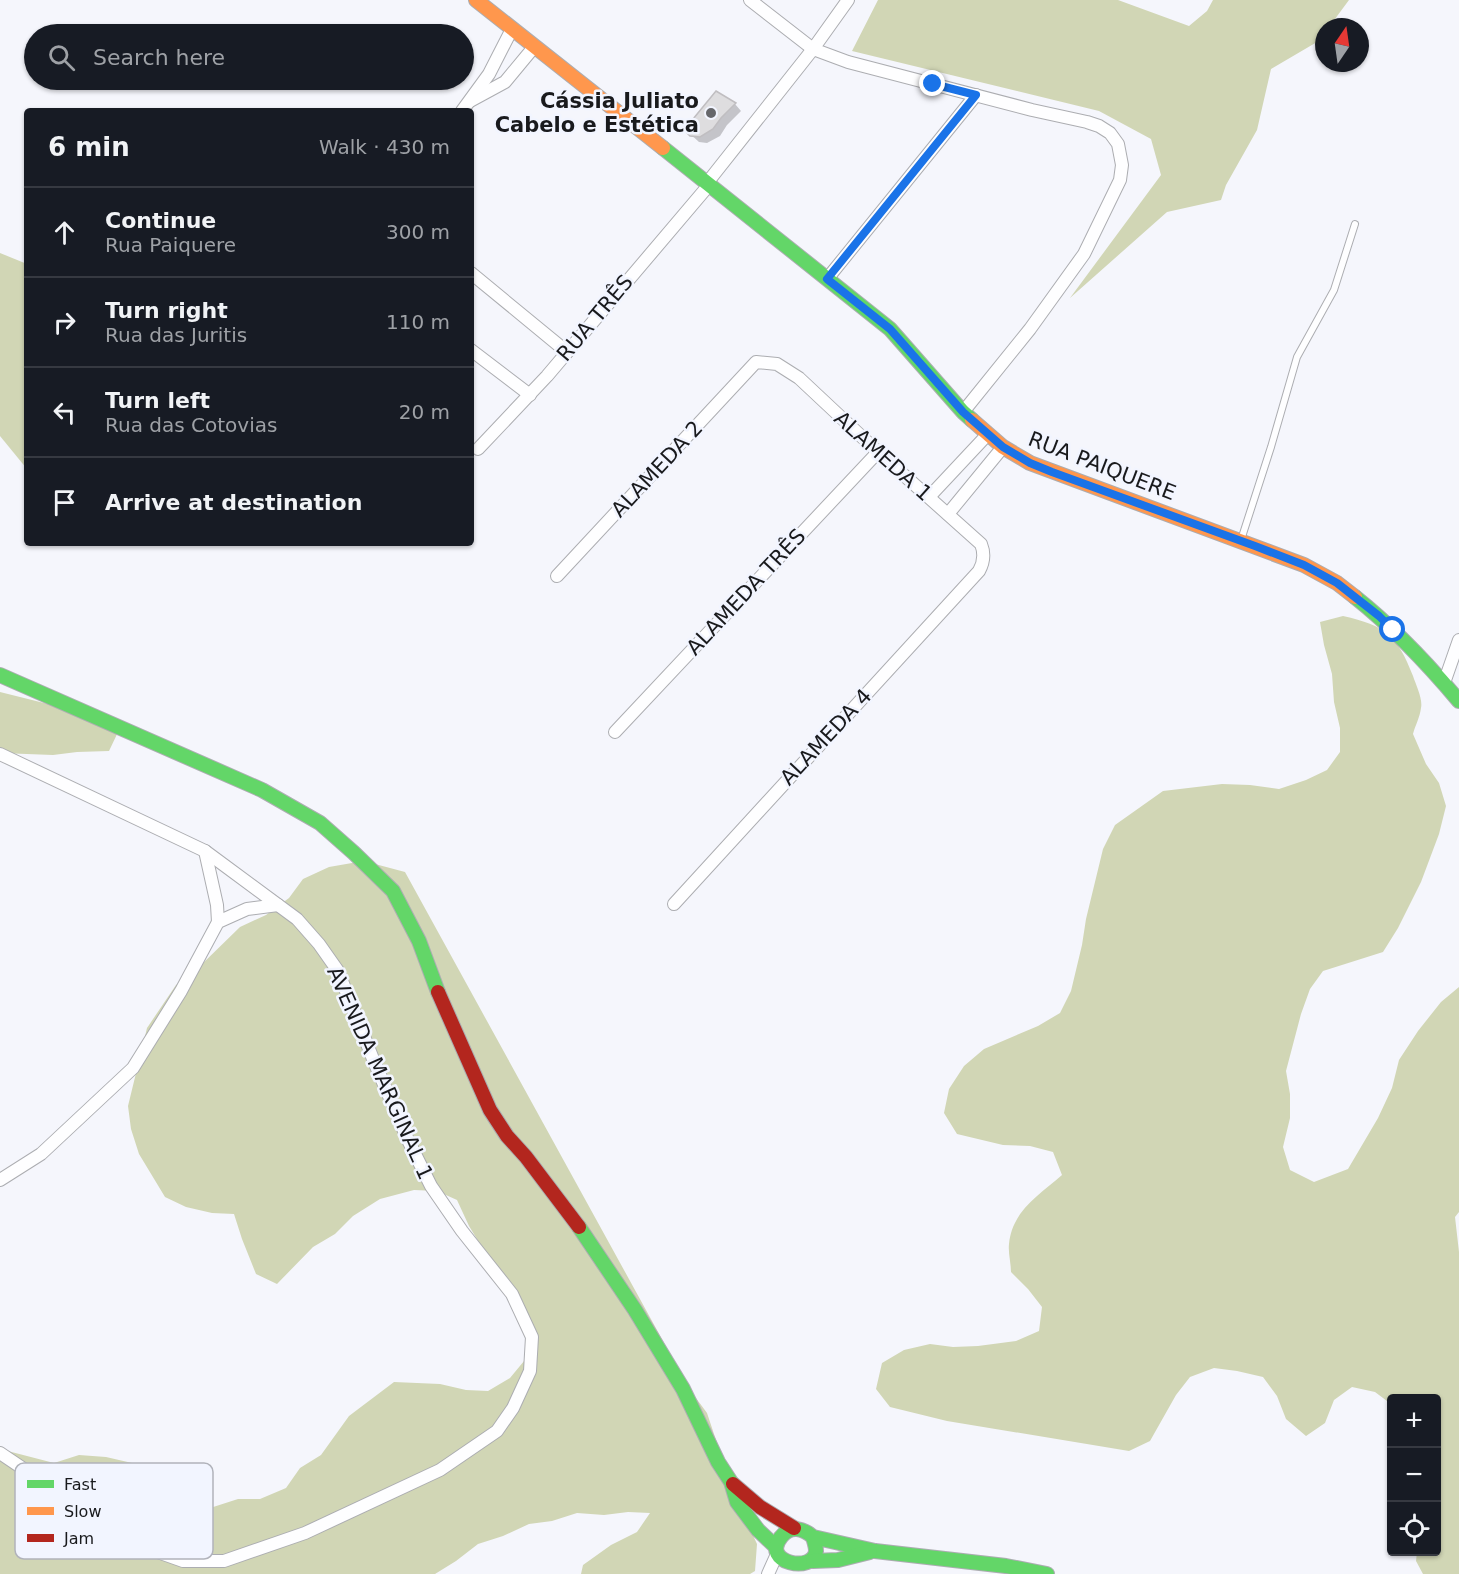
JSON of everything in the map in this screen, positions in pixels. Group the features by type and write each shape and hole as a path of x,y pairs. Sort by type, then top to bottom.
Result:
{"main road":[{"name":"RUA PAIQUERE","path":"476,0 890,329 963,412 1003,447 1030,463 1304,565 1337,583 1379,616 1422,658 1459,701"},
{"path":"0,675 262,790 320,823 393,891 419,941 438,991 461,1039 490,1110 507,1136 526,1156 581,1230 635,1310 683,1389 730,1482 737,1502 777,1550"},
{"path":"730,1482 760,1507 794,1528 807,1531 813,1537 817,1549 813,1561 796,1571 780,1560 777,1550 778,1540 782,1534 794,1528"},
{"path":"813,1537 875,1551 1006,1566 1047,1574"},
{"path":"813,1561 838,1560 875,1551"}],"street":[{"path":"750,0 813,49 848,62 1087,122 1110,132 1118,144 1122,165 1120,180 1084,254 1030,329 963,412"},
{"name":"RUA TRÊS","path":"478,449 530,395 708,184 813,49 848,0"},
{"path":"464,107 489,74 513,29"},
{"path":"464,107 505,82 534,47"},
{"path":"827,279 976,95"},
{"path":"474,275 567,352"},
{"path":"474,352 530,395"},
{"name":"ALAMEDA 1","path":"756,362 777,364 800,378 878,452 981,544 984,549 984,562 979,571"},
{"name":"ALAMEDA 2","path":"557,576 756,362"},
{"path":"929,497 988,434"},
{"path":"948,514 1003,447"},
{"name":"ALAMEDA TRÊS","path":"615,732 878,452"},
{"name":"ALAMEDA 4","path":"674,904 979,571"},
{"path":"1444,683 1459,640"},
{"name":"AVENIDA MARGINAL 1","path":"0,754 205,851 297,918 338,971 408,1140 431,1186 462,1231 512,1294 532,1337 530,1371 513,1408 497,1431 441,1470 305,1533 224,1561 177,1559"},
{"path":"0,1180 40,1154 133,1068 181,991 218,922 217,905 205,851"},
{"path":"218,922 247,909 278,905"},
{"name":"AVENIDA MARGINAL 1","path":"0,1453 15,1463"},
{"path":"768,1574 777,1550"}],"lane":[{"path":"1241,541 1297,357 1334,290 1355,224"}],"green space":[{"path":"878,0 1118,0 1189,26 1207,11 1213,0 1349,0 1336,18 1315,18 1315,43 1271,69 1257,130 1226,185 1221,200 1167,212 1070,298 1161,175 1151,139 1099,111 852,51"},
{"path":"0,253 24,263 24,465 0,436"},
{"path":"1343,616 1358,620 1380,629 1395,642 1407,662 1421,700 1413,734 1426,764 1439,783 1446,806 1439,834 1421,882 1383,952 1323,971 1310,989 1286,1071 1290,1094 1290,1118 1283,1147 1290,1170 1314,1182 1348,1169 1378,1118 1392,1088 1399,1060 1441,1002 1459,987 1459,1212 1455,1217 1459,1252 1459,1574 1423,1574 1416,1561 1417,1556 1441,1556 1441,1394 1387,1394 1387,1401 1375,1392 1352,1387 1334,1400 1325,1423 1306,1436 1286,1419 1277,1396 1263,1377 1214,1368 1190,1377 1176,1395 1150,1441 1129,1451 947,1421 890,1407 876,1389 882,1363 904,1350 930,1344 953,1347 1016,1341 1039,1331 1042,1307 1011,1272 1009,1244 1011,1232 1021,1213 1062,1175 1053,1152 1030,1146 1003,1145 957,1134 944,1113 949,1089 964,1066 984,1049 1038,1026 1060,1013 1071,991 1103,849 1115,825 1163,791 1222,784 1279,789 1327,770 1340,752 1340,728 1334,702 1332,674 1320,622"},
{"path":"0,692 52,705 119,730 109,751 53,755 0,753"},
{"path":"352,863 375,864 405,872 690,1390 707,1413 745,1518 757,1544 755,1571 750,1574 581,1574 583,1565 611,1545 637,1532 650,1513 628,1512 604,1515 577,1513 552,1521 529,1524 478,1544 435,1574 0,1574 0,1449 54,1463 15,1463 15,1559 213,1559 213,1507 238,1499 260,1499 286,1488 300,1468 321,1455 349,1416 394,1382 440,1384 466,1390 488,1391 510,1378 529,1355 530,1332 469,1226 457,1200 437,1191 414,1190 380,1199 353,1216 335,1234 313,1247 277,1284 256,1274 234,1214 212,1213 186,1207 165,1197 139,1154 131,1129 128,1106 147,1028 176,985 199,967 240,927 266,915 289,898 303,879 329,867"},
{"path":"79,1455 106,1457 132,1463 54,1463"}],"building":[{"name":"Cássia Juliato Cabelo e Estética","path":"716,91 736,103 713,129 700,137 690,136 684,130"}],"traffic: fast":[{"path":"663,148 890,329 972,420"},
{"path":"1355,597 1410,646 1459,701"},
{"path":"0,675 262,790 320,823 393,891 419,941 438,992"},
{"path":"579,1227 635,1310 683,1389 718,1462 731,1482 737,1502 758,1530 776,1547"},
{"path":"813,1537 816,1551 813,1558 807,1562 799,1564 790,1562 782,1559 777,1553 776,1546 781,1537 788,1531 797,1529 813,1537 875,1551 1006,1566 1047,1574"},
{"path":"813,1561 838,1560 870,1552"}],"traffic: slow":[{"path":"476,0 663,148"},
{"path":"972,420 1003,447 1030,463 1304,565 1337,583 1355,597"}],"traffic: jam":[{"path":"438,992 490,1110 507,1136 526,1157 579,1227"},
{"path":"733,1484 760,1507 794,1528"}],"place":[{"name":"Cássia Juliato Cabelo e Estética","path":"711,113"}],"route":[{"path":"933,84 976,95 827,279 890,329 963,412 1014,454 1052,472 1304,565 1337,583 1393,630"}]}
